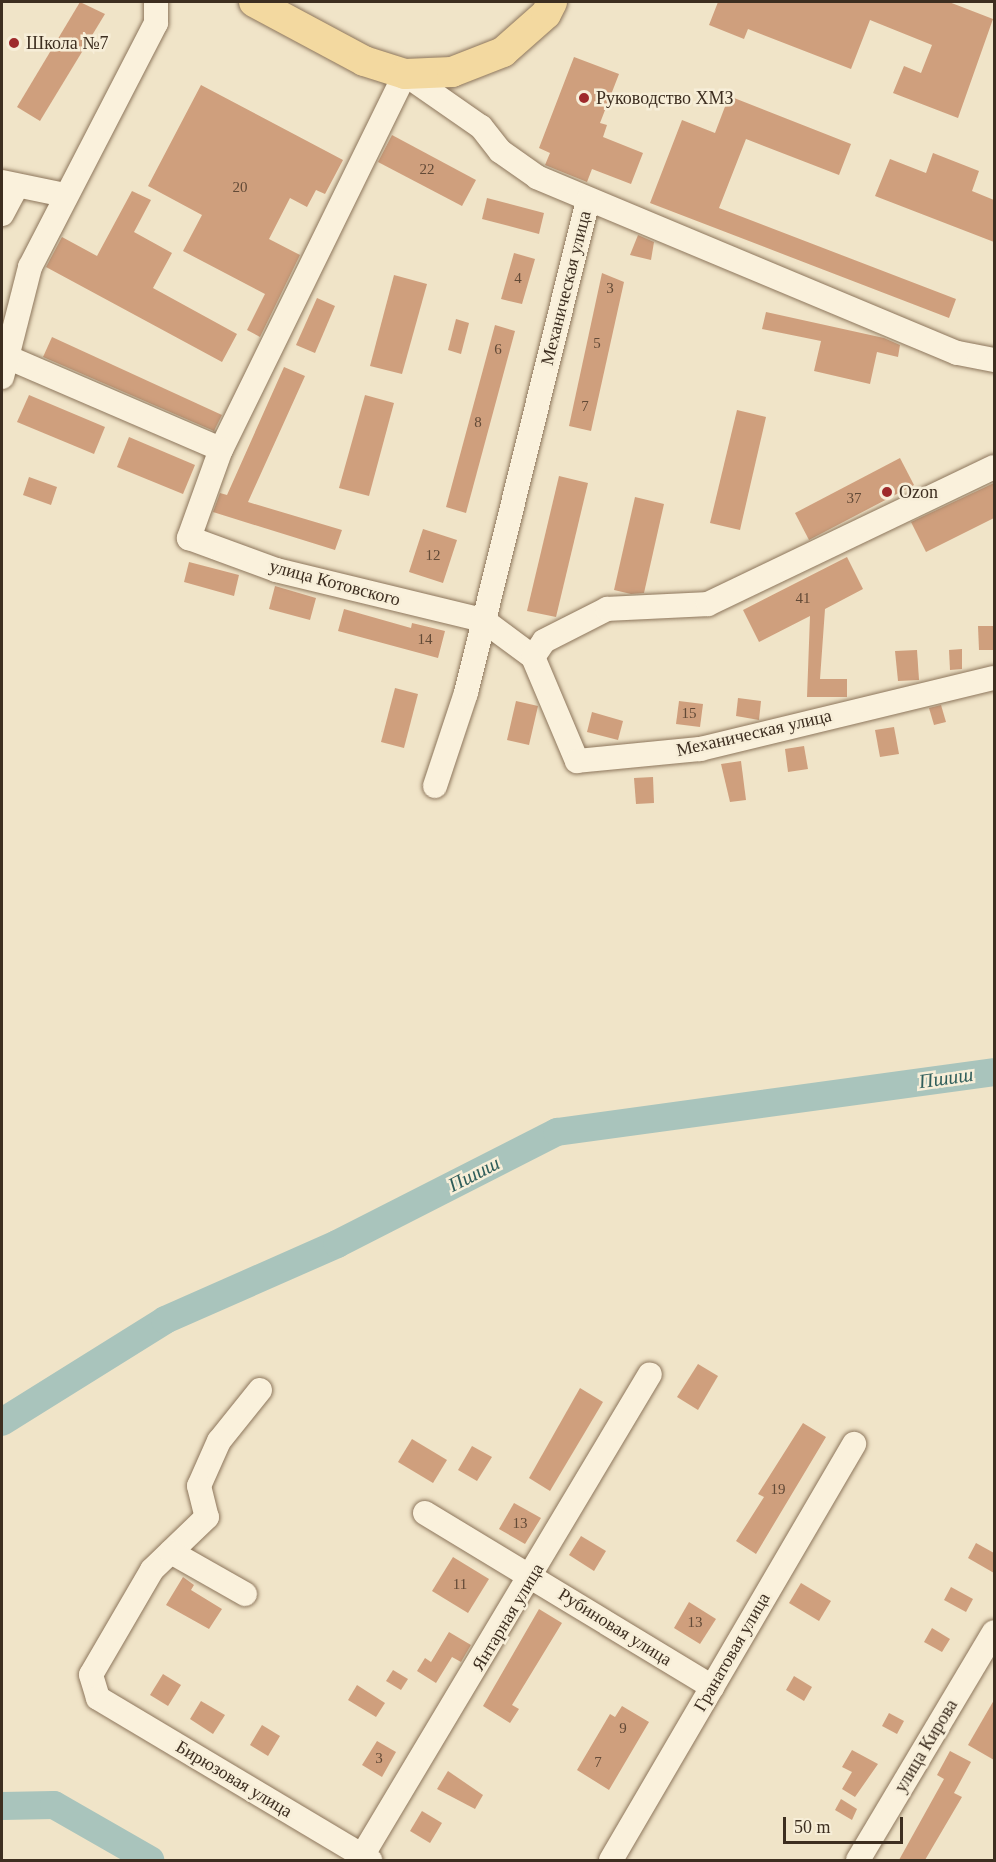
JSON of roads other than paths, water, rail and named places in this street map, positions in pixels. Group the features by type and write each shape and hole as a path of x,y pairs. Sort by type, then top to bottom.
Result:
{"main road":[{"path":"254,2 364,61 405,74 452,72 503,52 546,14 552,2"}],"street":[{"path":"156,2 156,23 65,195 30,267 4,367 221,449 405,74"},
{"name":"Механическая улица","path":"405,74 481,127 500,151 537,177 588,200 940,343 957,353 994,360"},
{"path":"2,214 9,185 65,195"},
{"name":"Механическая улица","path":"435,786 466,693 588,200"},
{"name":"улица Котовского","path":"221,449 189,538 276,570 483,620"},
{"path":"483,620 534,657 544,641 607,609 708,604 994,467"},
{"name":"Механическая улица","path":"534,657 577,761 700,749 994,678"},
{"name":"Янтарная улица","path":"366,1858 650,1374"},
{"path":"245,1594 171,1552 207,1517 199,1486 219,1441 260,1390"},
{"name":"Гранатовая улица","path":"611,1860 854,1444"},
{"name":"Рубиновая улица","path":"425,1513 533,1576 712,1687"},
{"name":"Бирюзовая улица","path":"171,1552 152,1570 91,1675 98,1698 366,1858"},
{"name":"улица Кирова","path":"858,1860 994,1632"}],"waterway":[{"name":"Пшиш","path":"2,1422 165,1320 337,1244 557,1132 994,1072"},
{"path":"2,1806 54,1805 150,1860"}],"place":[{"name":"Школа №7","path":"14,43"},
{"name":"Руководство ХМЗ","path":"584,98"},
{"name":"Ozon","path":"887,492"}]}
